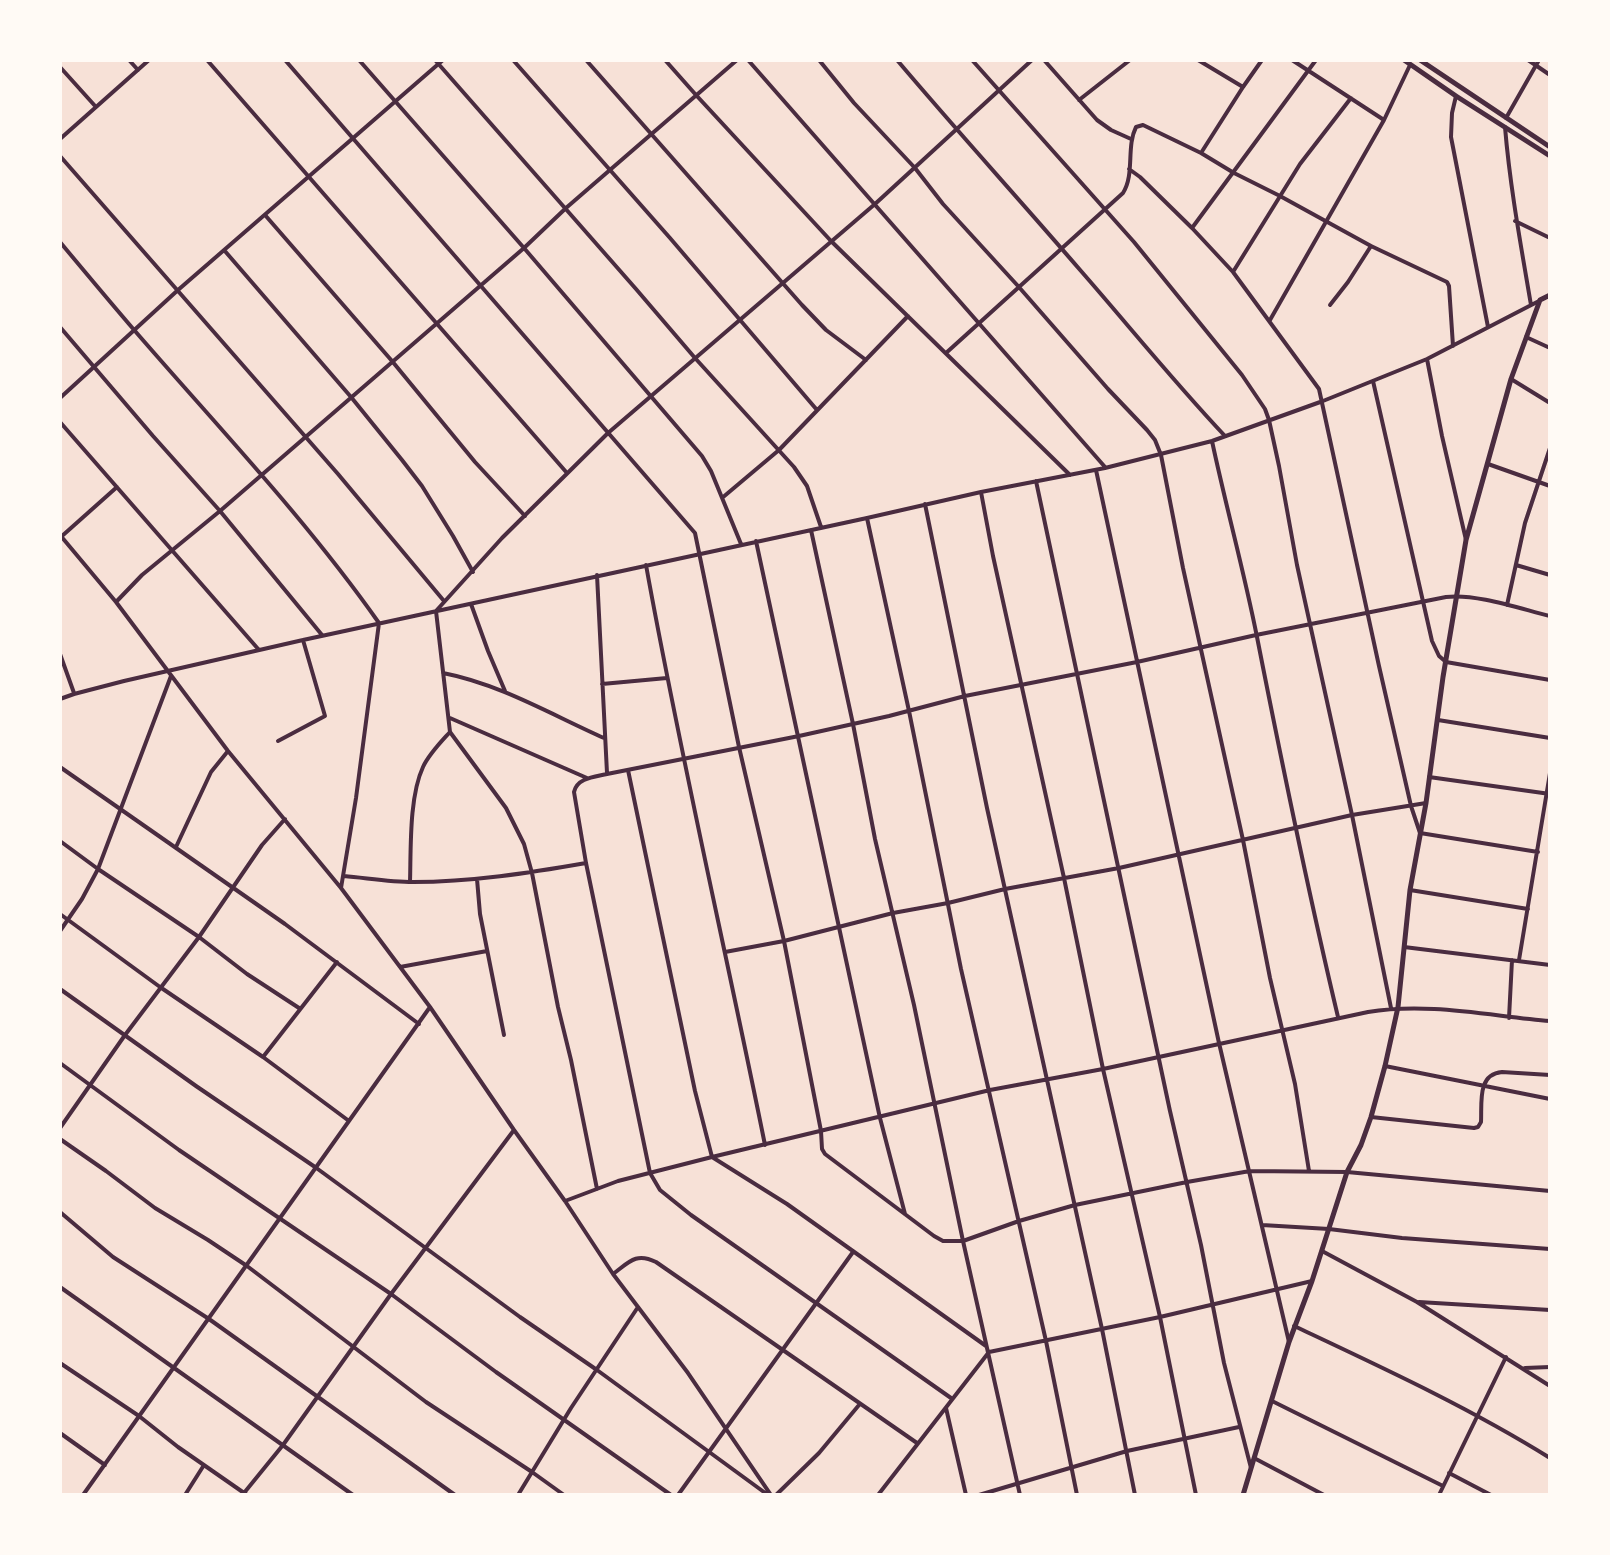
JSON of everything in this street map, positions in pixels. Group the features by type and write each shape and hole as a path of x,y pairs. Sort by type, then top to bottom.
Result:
{"street":[{"path":"129,60 138,70"},
{"path":"60,139 149,60"},
{"path":"207,60 567,473"},
{"path":"285,60 695,533 739,747 784,941 825,1154 943,1241 963,1241 1075,1205 1250,1171 1347,1172 1550,1191"},
{"path":"359,60 702,456 741,544"},
{"path":"513,60 817,410"},
{"path":"586,60 782,283 826,330 866,360"},
{"path":"665,60 831,241 1070,475"},
{"path":"116,602 142,575 524,248 737,60"},
{"path":"748,60 1105,468"},
{"path":"819,60 943,204 1155,440 1161,455 1248,876 1295,1084 1309,1171"},
{"path":"897,60 1199,410 1225,436"},
{"path":"972,60 1182,300 1257,395 1269,420 1394,1008"},
{"path":"597,1189 524,844 494,791 450,732 436,611 502,538 608,433 875,204 1032,60"},
{"path":"1044,60 1097,120 1131,139"},
{"path":"1079,100 1130,60"},
{"path":"1198,60 1243,87"},
{"path":"1201,153 1262,60"},
{"path":"1292,60 1384,120"},
{"path":"1192,228 1316,60"},
{"path":"1404,60 1550,156"},
{"path":"1420,60 1550,147"},
{"path":"1528,60 1550,75"},
{"path":"1506,118 1539,60"},
{"path":"60,398 439,61 695,358 794,467 807,486 822,527"},
{"path":"1270,320 1384,120 1410,65"},
{"path":"60,67 96,107"},
{"path":"1456,96 1451,137 1488,327"},
{"path":"1233,272 1300,164 1351,98"},
{"path":"946,353 1106,210 1127,187 1131,139 1136,127 1143,125 1201,153 1371,246 1447,282 1453,346"},
{"path":"1505,127 1515,221 1531,305"},
{"path":"60,156 338,474 444,601"},
{"path":"1129,169 1192,228 1233,272 1319,389 1411,806 1420,833"},
{"path":"265,215 475,462 525,516"},
{"path":"1515,221 1550,238"},
{"path":"60,242 261,475 343,573 379,623 341,888"},
{"path":"1330,305 1371,246"},
{"path":"224,250 351,397 422,486 473,572"},
{"path":"60,699 322,635 1161,455 1212,441 1323,401 1427,359 1550,295"},
{"path":"1243,1495 1294,1326 1347,1172 1371,1117 1385,1066 1466,540 1511,379 1540,300"},
{"path":"722,498 779,450 908,316"},
{"path":"60,327 220,511 322,635"},
{"path":"1526,337 1550,348"},
{"path":"1427,359 1466,540"},
{"path":"1511,379 1550,403"},
{"path":"1373,381 1432,641 1439,656 1446,662 1550,680"},
{"path":"60,422 259,650"},
{"path":"1212,441 1256,635 1308,894 1338,1018"},
{"path":"1507,605 1525,523 1550,448"},
{"path":"1488,464 1550,486"},
{"path":"1095,470 1219,1043 1289,1342"},
{"path":"1036,481 1212,1304 1251,1469"},
{"path":"117,487 60,536 116,602 228,751 341,888 430,1007 613,1274 688,1373 772,1495"},
{"path":"981,492 1196,1495"},
{"path":"925,504 1135,1495"},
{"path":"867,518 961,969 1046,1341 1077,1495"},
{"path":"811,530 869,812 1020,1495"},
{"path":"756,541 880,1118 906,1216"},
{"path":"646,565 703,858 765,1145"},
{"path":"1516,565 1550,575"},
{"path":"597,575 607,774"},
{"path":"951,1398 660,1190 650,1173 586,863 574,792 576,786 607,774 799,736 965,696 1456,596 1550,616"},
{"path":"471,604 506,693"},
{"path":"278,741 325,716 303,640"},
{"path":"60,654 74,694"},
{"path":"60,931 98,869 170,673"},
{"path":"443,673 506,693 605,738"},
{"path":"602,684 667,678"},
{"path":"450,718 588,779"},
{"path":"1438,720 1550,738"},
{"path":"410,882 412,820 418,782 429,756 450,732"},
{"path":"176,848 211,772 228,751"},
{"path":"60,767 233,887 419,1024"},
{"path":"628,770 695,1091 712,1157 787,1204 988,1349 1046,1341 1312,1281"},
{"path":"1519,960 1550,773"},
{"path":"1429,777 1548,794"},
{"path":"725,952 1352,815 1426,803"},
{"path":"60,1128 262,845 285,819"},
{"path":"1420,833 1538,852"},
{"path":"60,841 299,1008"},
{"path":"344,876 410,882 477,879 586,863"},
{"path":"477,879 480,914 504,1035"},
{"path":"1410,890 1528,909"},
{"path":"60,914 349,1121"},
{"path":"1404,947 1550,965"},
{"path":"400,967 487,951"},
{"path":"1509,1018 1512,959"},
{"path":"263,1057 337,962"},
{"path":"60,989 315,1167 708,1453 772,1495"},
{"path":"83,1495 430,1007"},
{"path":"565,1201 618,1181 990,1090 1338,1018 1394,1008 1550,1021"},
{"path":"60,1063 179,1150 391,1294 671,1495"},
{"path":"1385,1066 1550,1099"},
{"path":"1371,1117 1474,1128 1481,1122 1483,1087 1489,1075 1494,1072 1550,1075"},
{"path":"60,1363 246,1494 514,1130"},
{"path":"60,1139 155,1208 247,1266 426,1402 564,1495"},
{"path":"60,1212 113,1257 209,1319 455,1495"},
{"path":"1262,1225 1550,1249"},
{"path":"1322,1251 1417,1302 1550,1386"},
{"path":"678,1495 853,1252"},
{"path":"613,1274 631,1260 645,1257 656,1262 917,1443"},
{"path":"60,1287 353,1495"},
{"path":"1417,1302 1550,1310"},
{"path":"518,1495 638,1307"},
{"path":"1294,1326 1477,1416 1550,1458"},
{"path":"878,1495 988,1349"},
{"path":"1439,1495 1506,1357"},
{"path":"1523,1368 1550,1367"},
{"path":"1272,1401 1443,1486"},
{"path":"772,1495 819,1453 859,1405"},
{"path":"945,1406 966,1495"},
{"path":"979,1495 1127,1451 1239,1427"},
{"path":"60,1433 105,1465"},
{"path":"1254,1458 1324,1495"},
{"path":"185,1495 204,1465"},
{"path":"1449,1473 1491,1495"}]}
